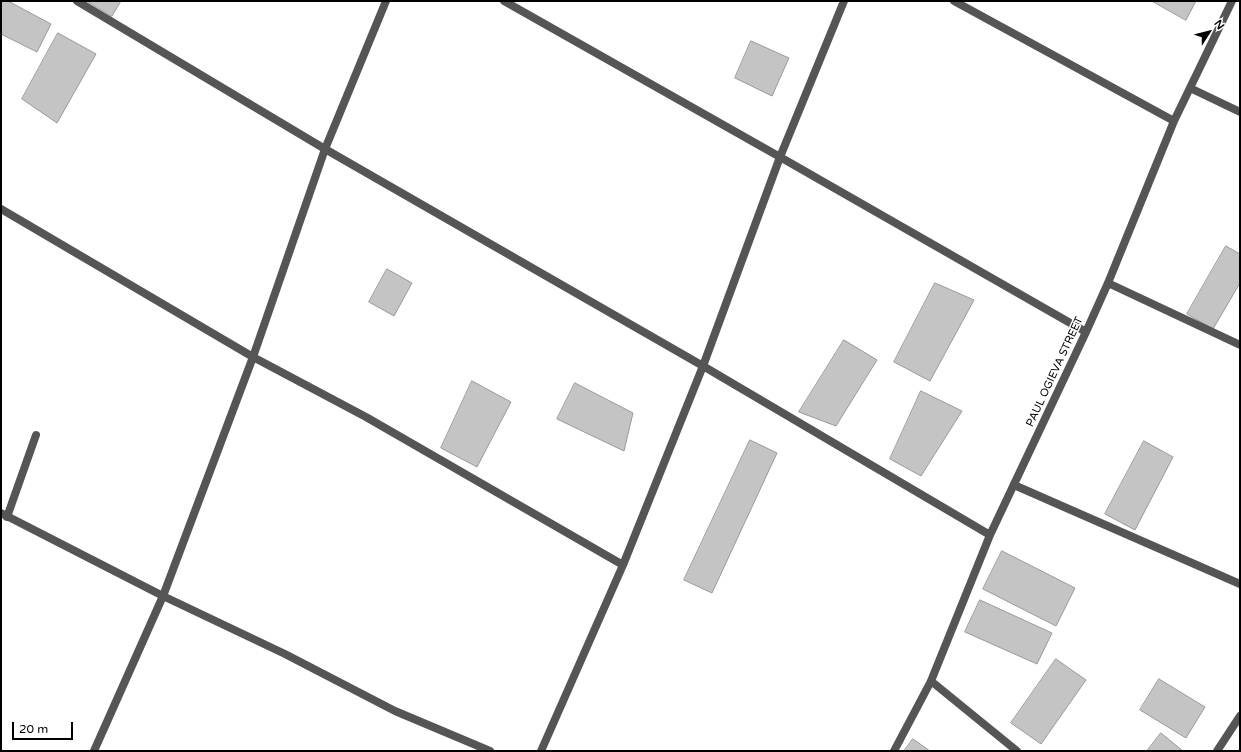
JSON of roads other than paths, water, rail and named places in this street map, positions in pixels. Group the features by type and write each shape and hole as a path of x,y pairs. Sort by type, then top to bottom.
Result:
{"street":[{"path":"77,1 325,149 703,366 990,535"},
{"path":"94,751 163,596 252,357 325,149 386,1"},
{"path":"504,1 1086,332"},
{"path":"541,751 623,565 703,366 780,157 844,1"},
{"path":"954,1 1174,121"},
{"name":"PAUL OGIEVA STREET","path":"894,751 930,681 990,535 1086,332 1108,283 1174,121 1232,1"},
{"path":"1190,88 1240,112"},
{"path":"1,209 252,357 366,417 623,565"},
{"path":"1108,283 1240,345"},
{"path":"36,434 4,515 163,596 284,654 395,711 490,751"},
{"path":"1014,485 1240,584"},
{"path":"930,681 1017,751"},
{"path":"1217,751 1240,716"}]}
